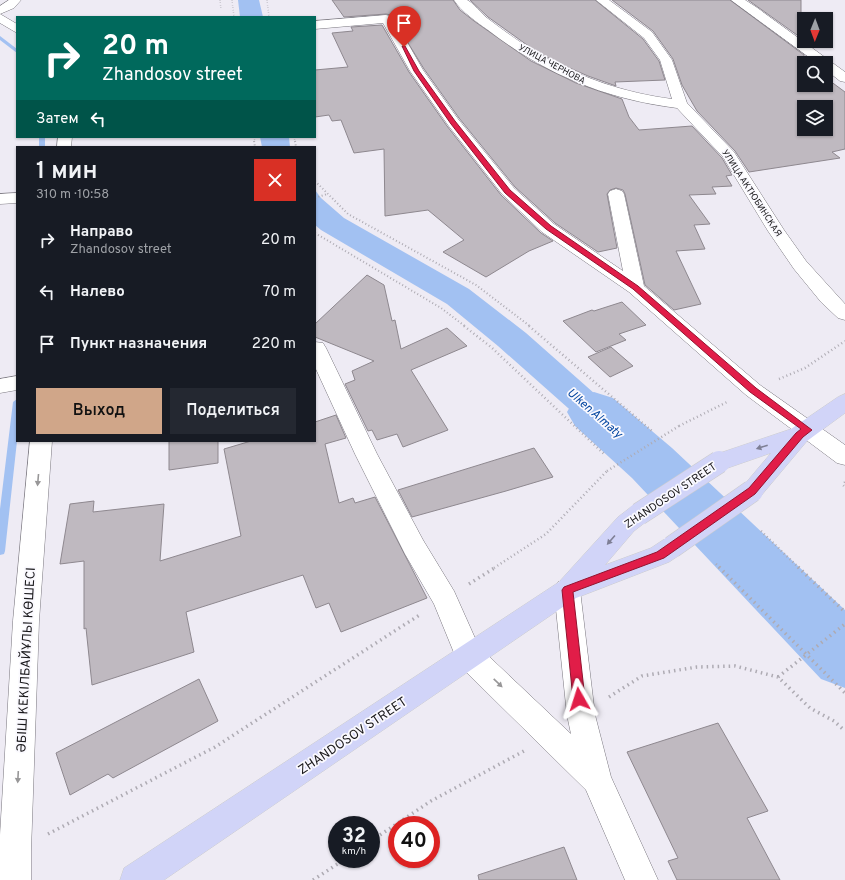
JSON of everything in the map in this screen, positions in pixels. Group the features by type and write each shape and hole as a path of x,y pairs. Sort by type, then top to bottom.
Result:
{"main road":[{"name":"ZHANDOSOV STREET","path":"136,880 567,590 660,555 672,547 752,491 804,432 845,402"},
{"name":"ZHANDOSOV STREET","path":"567,590 626,524 639,514 719,462 804,432"}],"street":[{"path":"0,11 10,6 15,0"},
{"name":"УЛИЦА ЧЕРНОВА","path":"460,0 496,31 522,49 585,82 619,94 650,101 681,104"},
{"name":"УЛИЦА АКТЮБИНСКАЯ","path":"602,0 648,35 666,60 681,104 729,155 800,265 828,298 845,314"},
{"path":"737,0 752,9 816,56"},
{"path":"0,18 16,28"},
{"path":"316,25 386,19 397,35 417,71 453,122 508,191 548,228 635,288 804,432 845,457"},
{"path":"833,69 845,78"},
{"path":"616,194 635,288"},
{"path":"0,199 16,198"},
{"path":"316,348 366,454 414,547 445,599 470,656 597,779"},
{"path":"0,386 16,383"},
{"name":"ӘБІШ КЕКІЛБАЙҰЛЫ КӨШЕСІ","path":"15,880 15,851 26,621 41,442"},
{"path":"567,590 581,715 597,779 642,880"}],"path":[{"path":"220,0 221,10"},
{"path":"232,0 234,16"},
{"path":"267,0 269,16"},
{"path":"316,182 348,214 476,285 533,329 652,431"},
{"path":"316,198 327,194"},
{"path":"316,234 441,308 491,347 605,455"},
{"path":"15,851 215,747 546,534 607,472 679,426"},
{"path":"845,482 843,485 845,487"},
{"path":"761,531 845,612"},
{"path":"716,564 845,693"},
{"path":"845,624 778,677 810,708 834,721 845,732"},
{"path":"313,880 331,868"}],"water":[{"path":"238,0 259,0 263,16 240,16"},
{"path":"260,138 289,138 290,146 262,146"},
{"path":"316,191 321,198 344,218 469,289 526,333 664,455 639,471 498,346 447,304 316,226"}],"building":[{"path":"332,0 453,0 460,10 474,21 531,61 576,83 622,99 629,117 639,130 692,126 722,158 732,175 726,176 732,186 712,187 716,194 689,195 710,224 694,225 705,249 676,251 701,304 674,310 645,285 623,190 616,188 610,190 607,194 617,248 598,252 555,223 515,187 459,118 424,69 391,15 386,14 344,17"},
{"path":"470,0 595,0 643,39 659,61 665,80 615,82 616,86 588,76 556,62 534,50 488,17"},
{"path":"612,0 730,0 804,55 797,56 797,92 833,92 833,83 845,92 845,149 832,152 840,158 749,172 735,151 697,111 682,85 673,59 653,31"},
{"path":"748,0 801,0 801,12 797,12 797,35"},
{"path":"382,25 409,72 447,126 501,195 541,233 553,241 529,251 486,277 443,252 464,240 428,210 385,216 384,149 354,153 341,120 332,121 329,115 316,117 316,70 348,67 332,33 353,31 351,27"},
{"path":"367,275 384,285 392,321 395,320 401,349 447,328 467,346 411,370 448,430 403,447 397,434 377,440 372,430 368,431 345,384 355,380 352,371 374,361 316,337 316,323"},
{"path":"622,302 646,325 619,334 626,340 596,352 563,321 592,310 594,311"},
{"path":"611,347 633,366 610,377 588,357"},
{"path":"336,415 346,438 325,444 339,503 353,498 355,503 375,497 427,598 341,632 329,603 316,608 303,575 186,612 194,652 92,685 86,628 84,629 84,561 60,564 70,504 94,501 93,512 164,504 160,561 241,536 224,449 248,442 316,442 316,422"},
{"path":"169,442 218,442 218,463 169,470"},
{"path":"534,448 553,477 412,517 398,490"},
{"path":"199,679 218,721 113,778 108,774 70,795 56,753"},
{"path":"718,723 768,811 747,818 780,880 677,880 668,861 678,858 627,752"},
{"path":"564,847 577,880 479,880 478,875"}],"waterway":[{"path":"0,38 16,50"},
{"path":"42,138 42,146"},
{"path":"0,551 16,411"},
{"name":"Ulken Almaty","path":"594,412 652,463 845,656"}],"route":[{"path":"404,47 417,71 453,122 508,191 548,228 635,288 753,390 808,430 799,435 752,491 660,555 567,590 579,699"}]}
